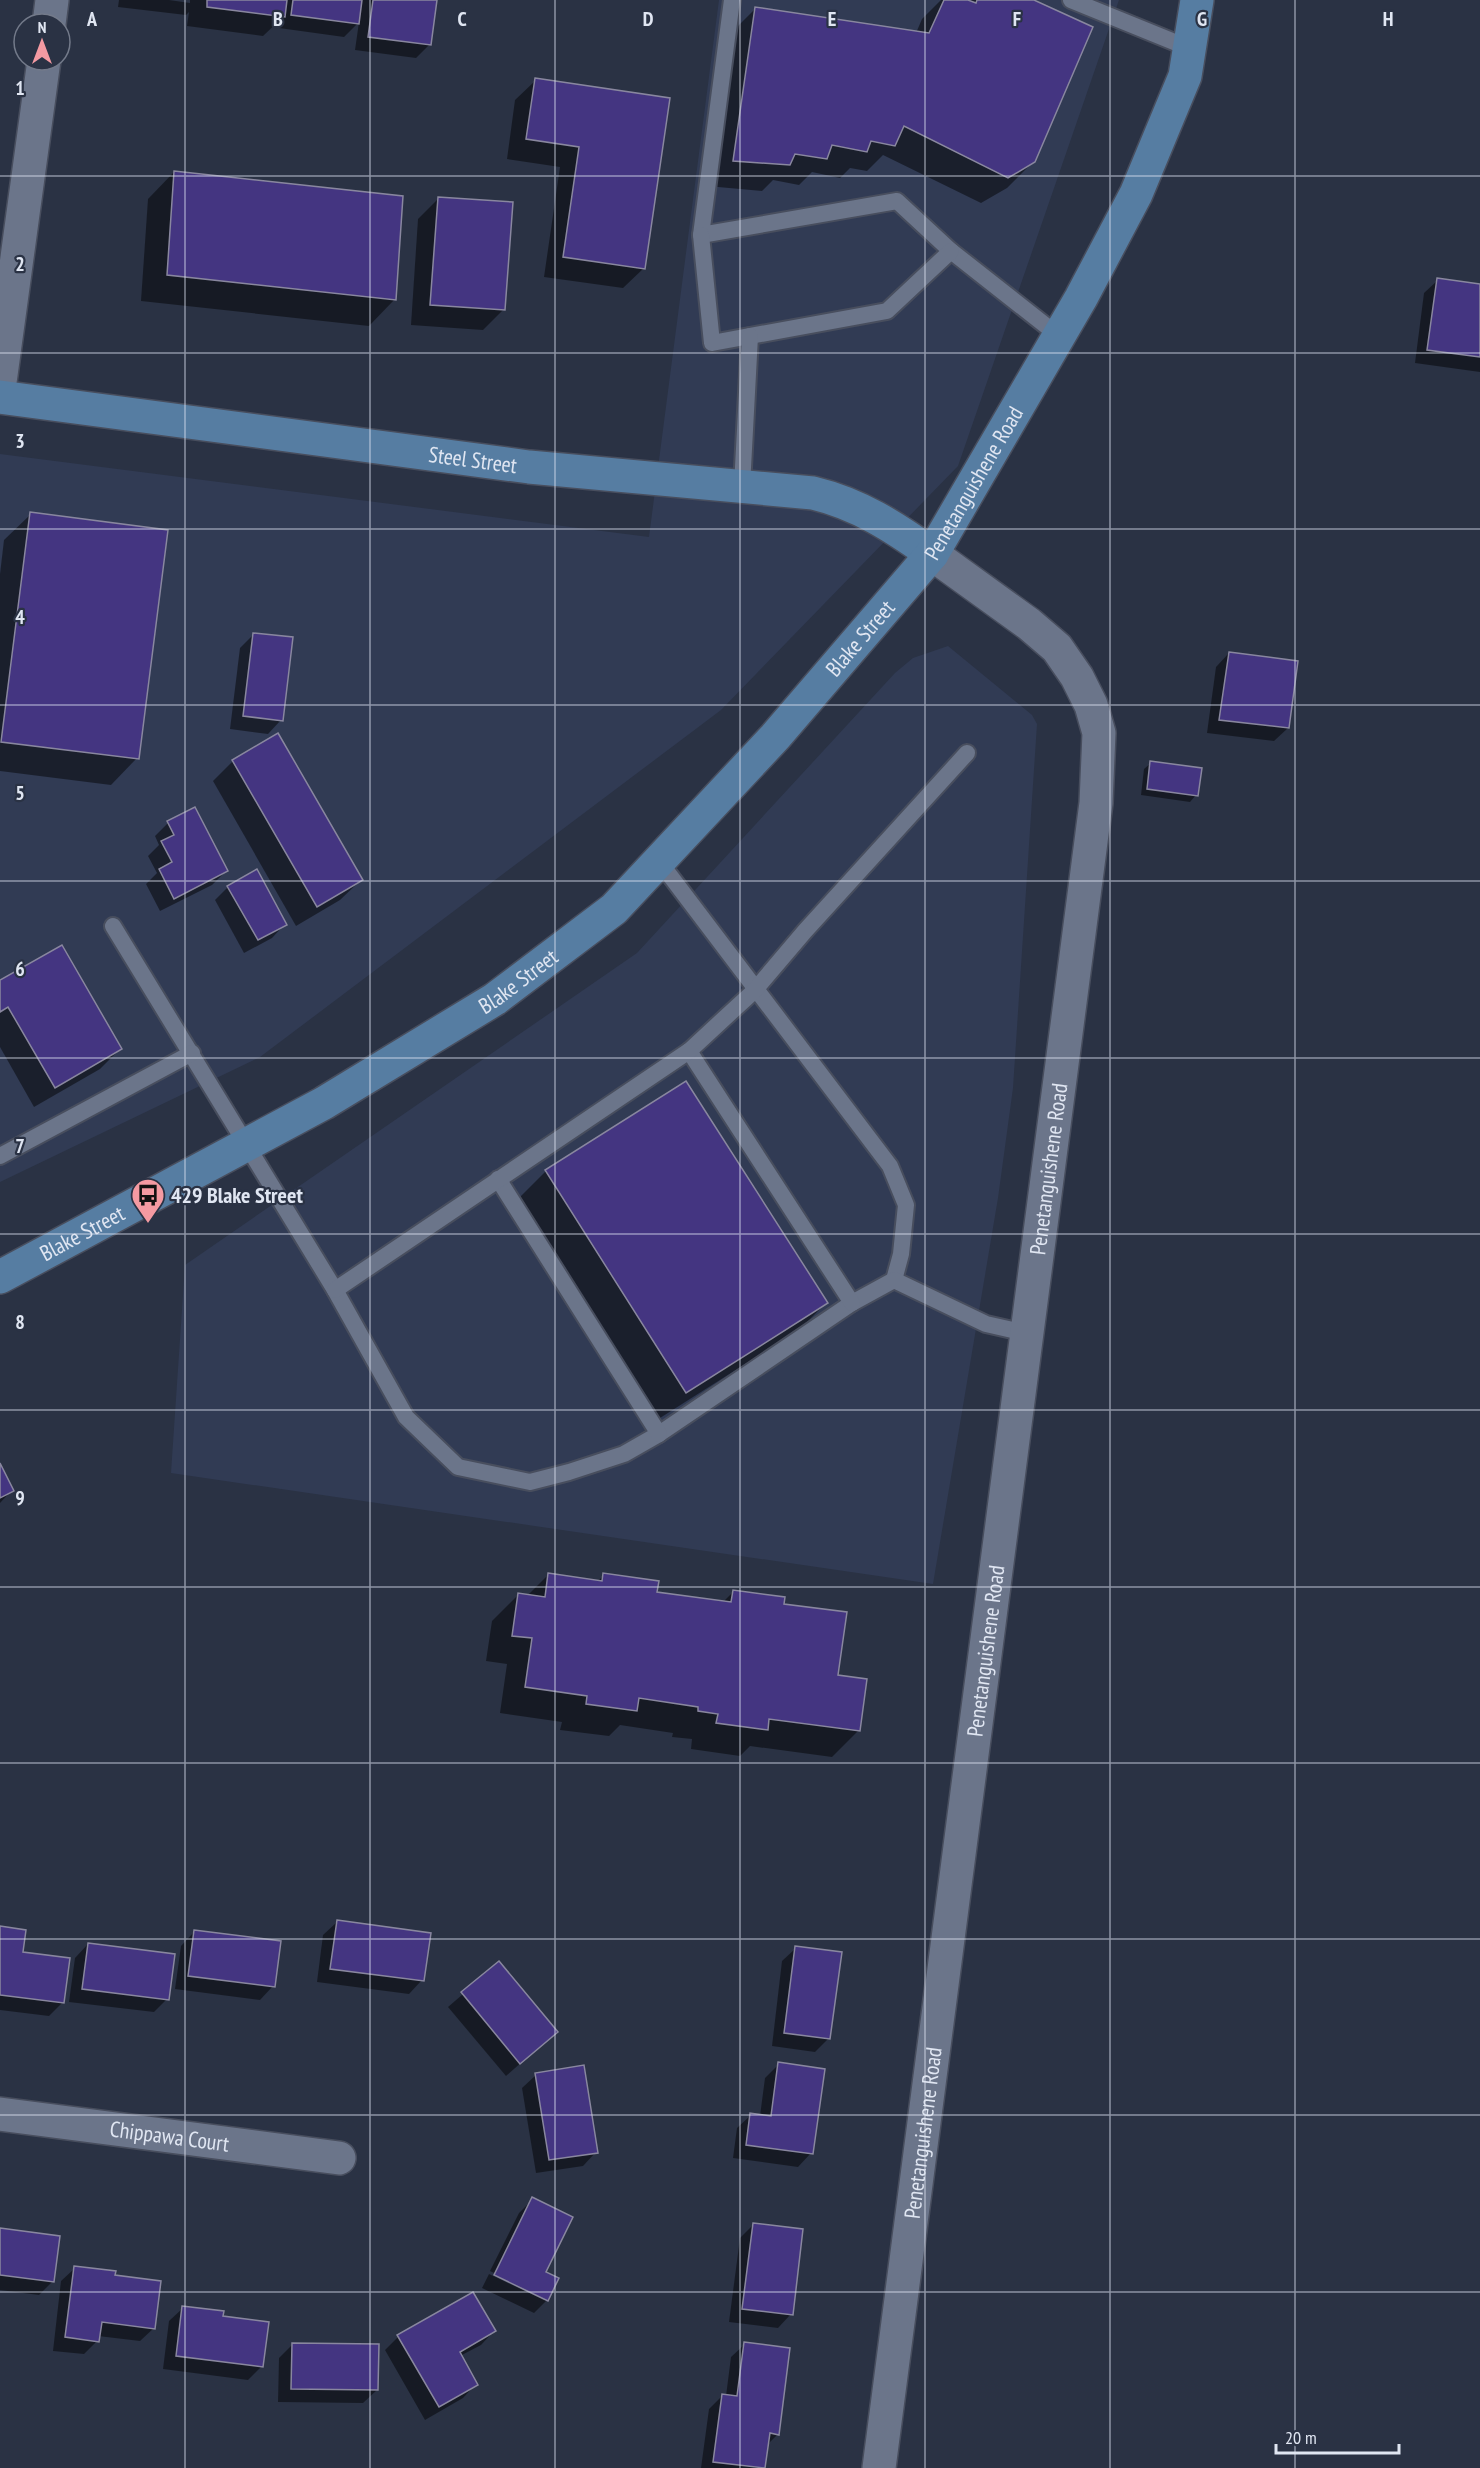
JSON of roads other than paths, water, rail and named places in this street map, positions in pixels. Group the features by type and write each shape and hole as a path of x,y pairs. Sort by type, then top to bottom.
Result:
{"main road":[{"name":"Penetanguishene Road","path":"933,554 1059,336 1136,194 1185,76 1197,0"},
{"name":"Steel Street","path":"0,397 529,467 813,493 839,499 887,522 933,554"},
{"name":"Blake Street","path":"0,1277 324,1103 495,999 614,909 775,737 933,554"}],"street":[{"path":"0,382 42,72"},
{"name":"Penetanguishene Road","path":"879,2468 1096,803 1099,733 1091,705 1077,677 1057,648 1029,624 933,554"},
{"name":"Chippawa Court","path":"0,2114 339,2158"}],"lane":[{"path":"732,0 701,235 712,343 887,311 951,251"},
{"path":"1071,0 1190,48"},
{"path":"701,235 897,201 951,251 1059,336"},
{"path":"742,486 750,336"},
{"path":"335,1290 689,1051 755,990 805,931 967,753"},
{"path":"113,926 335,1290 406,1417 458,1467 530,1482 624,1454 659,1434 852,1303 894,1281 901,1254 906,1204 890,1166 659,861"},
{"path":"689,1051 852,1303"},
{"path":"0,1156 192,1053"},
{"path":"498,1179 659,1434"},
{"path":"894,1281 986,1324 1026,1333"}],"place":[{"name":"429 Blake Street","path":"148,1224"}]}
